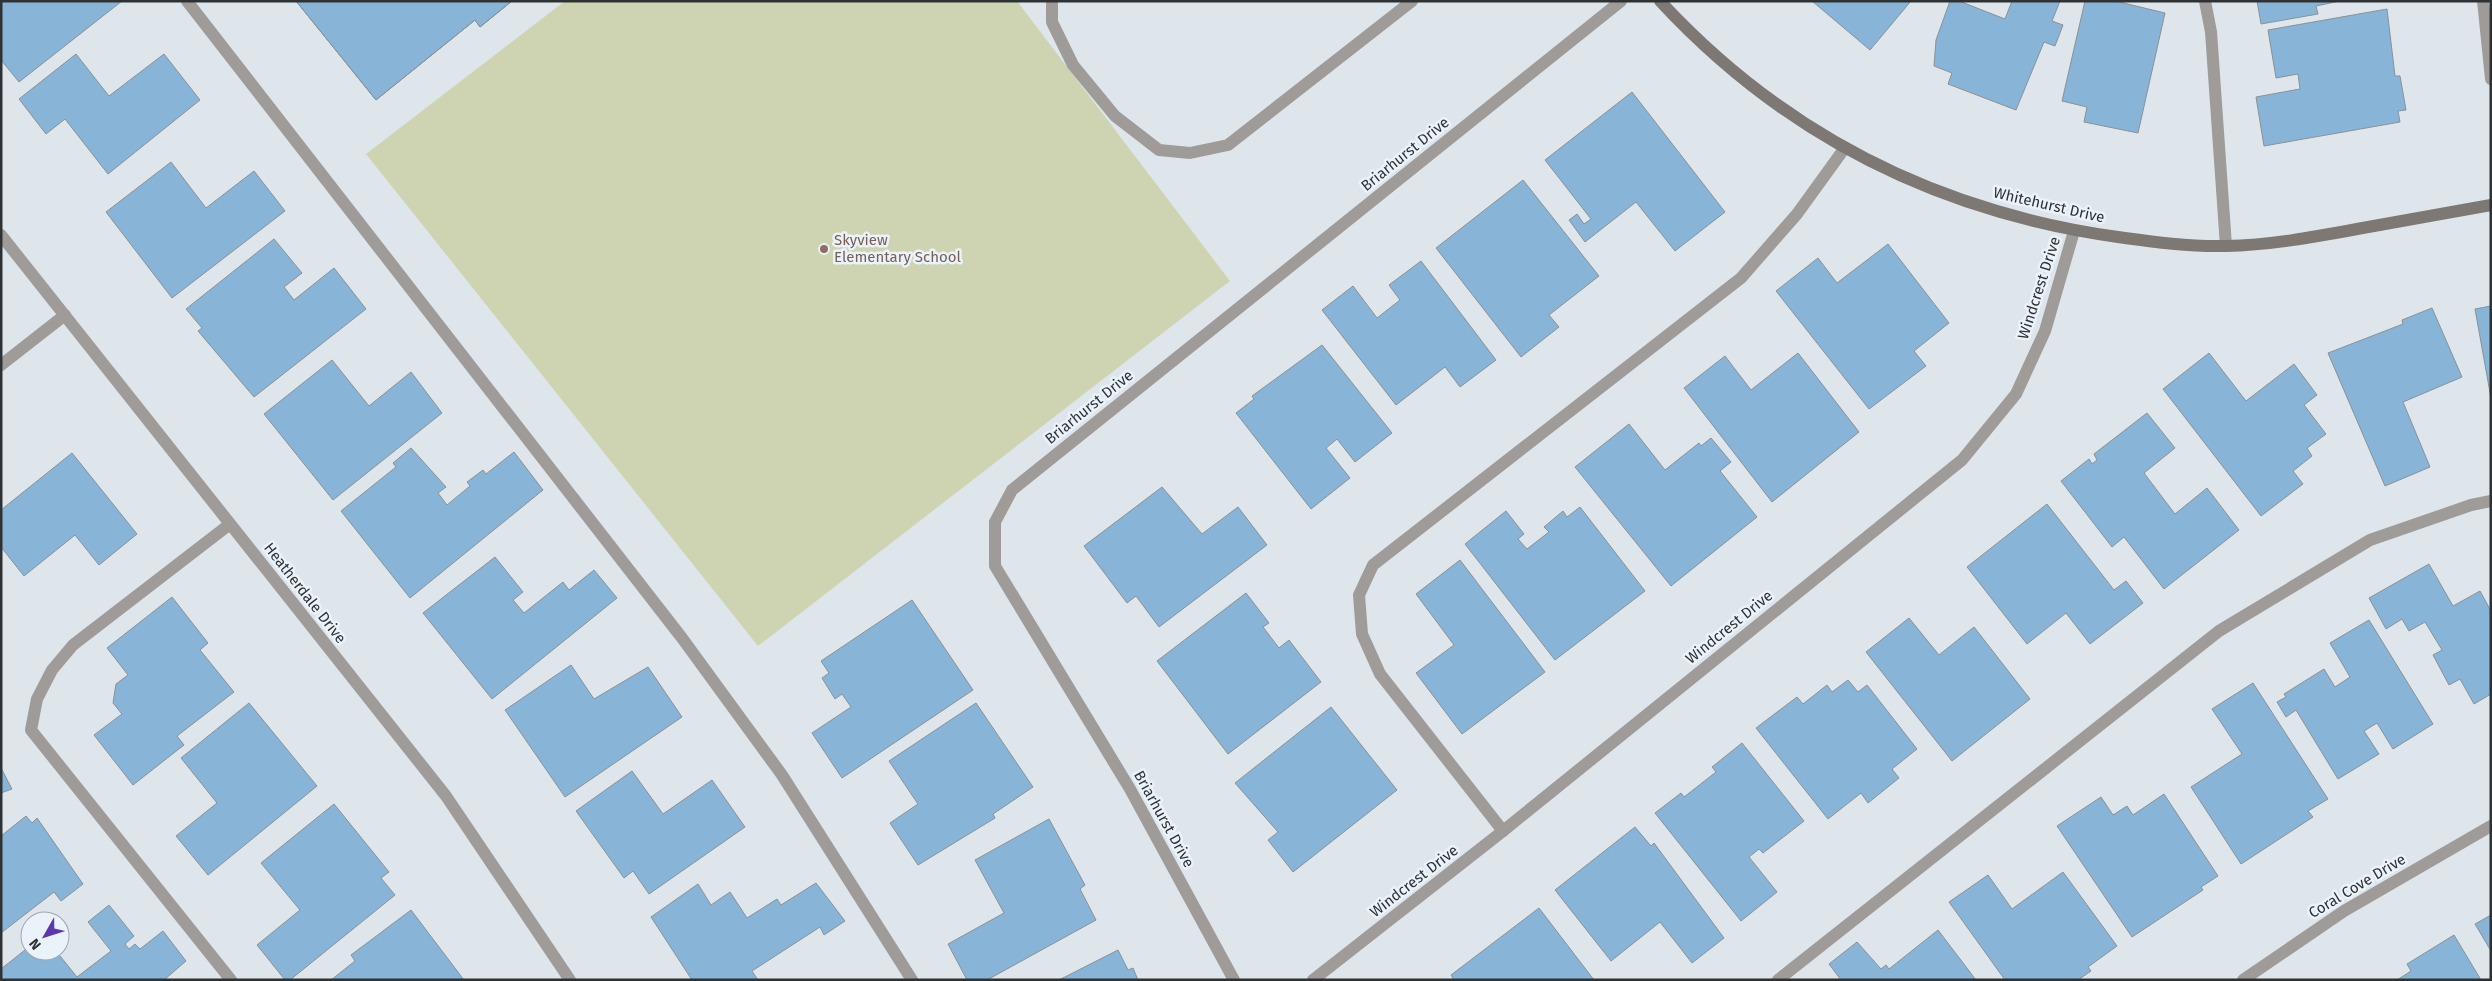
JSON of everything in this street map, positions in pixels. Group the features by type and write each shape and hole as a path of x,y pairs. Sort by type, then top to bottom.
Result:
{"street":[{"path":"187,1 682,638 782,775 912,980"},
{"path":"1052,1 1052,22 1073,65 1115,116 1159,150 1190,153 1228,145 1412,1"},
{"name":"Briarhurst Drive","path":"1234,980 1130,789 995,566 995,522 1012,490 1621,1"},
{"name":"Whitehurst Drive","path":"1660,1 1690,34 1762,93 1844,149 1909,181 1996,212 2074,231 2158,242 2226,246 2286,242 2491,205"},
{"path":"2205,1 2211,32 2226,246"},
{"path":"2483,1 2491,79"},
{"path":"1503,831 1380,674 1362,634 1359,595 1373,565 1741,278 1797,214 1844,149"},
{"name":"Windcrest Drive","path":"1313,980 1503,831 1962,460 2016,394 2045,331 2074,231"},
{"name":"Heatherdale Drive","path":"1,235 446,796 570,980"},
{"path":"1,365 64,315"},
{"path":"1778,980 2219,631 2370,540 2471,505 2491,500"},
{"path":"230,524 73,645 52,670 37,699 32,730 231,980"},
{"name":"Coral Cove Drive","path":"2243,980 2344,910 2491,826"}],"green space":[{"name":"Skyview Elementary School","path":"565,1 1017,1 1230,281 758,646 366,154"}],"building":[{"path":"1,1 122,1 19,82 1,60"},
{"path":"296,1 512,1 480,27 475,20 376,100"},
{"path":"296,1 512,1 480,27 475,20 376,100"},
{"path":"1812,1 1911,1 1870,50"},
{"path":"1950,1 1959,1 2005,19 2012,1 2060,1 2052,21 2063,25 2055,46 2044,42 2016,110 1948,84 1952,73 1934,66 1936,40"},
{"path":"2085,1 2115,1 2165,13 2138,133 2084,122 2087,107 2062,101"},
{"path":"2257,1 2340,1 2316,6 2318,14 2261,24"},
{"path":"2387,9 2395,76 2400,76 2406,110 2398,111 2400,122 2264,146 2256,97 2300,89 2298,74 2276,78 2268,30"},
{"path":"76,54 109,96 164,54 200,100 108,174 65,119 46,134 19,99"},
{"path":"1632,92 1725,212 1675,251 1636,202 1585,242 1569,220 1577,214 1584,224 1591,219 1545,160"},
{"path":"171,162 206,208 254,171 285,211 172,298 106,212"},
{"path":"1523,180 1599,276 1549,315 1559,327 1521,357 1436,248"},
{"path":"274,239 302,273 284,287 294,300 334,268 366,309 254,397 198,331 202,328 186,309"},
{"path":"1888,244 1949,323 1914,351 1926,366 1869,409 1776,291 1818,258 1837,283"},
{"path":"1421,261 1496,360 1460,387 1445,367 1396,405 1322,310 1353,286 1377,318 1400,300 1389,285"},
{"path":"2491,306 2491,398 2475,309"},
{"path":"2432,308 2462,377 2403,402 2430,467 2385,486 2328,353 2403,324 2402,320"},
{"path":"1322,345 1392,433 1355,462 1337,439 1326,448 1350,478 1311,509 1236,413 1254,399 1252,396"},
{"path":"1798,353 1859,432 1772,502 1684,388 1725,356 1751,390"},
{"path":"2209,353 2246,401 2294,364 2317,395 2304,405 2326,434 2307,448 2312,456 2293,471 2303,484 2261,516 2163,389"},
{"path":"332,360 369,406 411,372 442,413 333,500 264,414"},
{"path":"2147,413 2175,448 2144,473 2175,514 2207,488 2239,530 2164,589 2124,537 2112,547 2061,481 2089,459 2092,464 2097,460 2094,454"},
{"path":"1629,424 1665,470 1699,443 1701,446 1711,438 1731,462 1720,471 1757,517 1671,586 1575,467"},
{"path":"411,448 446,487 438,493 447,505 470,486 467,482 483,470 486,474 514,452 543,490 410,598 341,511 396,467 393,463"},
{"path":"72,453 137,534 99,565 75,535 24,576 1,547 1,510"},
{"path":"1162,487 1202,534 1238,507 1267,545 1159,627 1136,596 1127,603 1084,546"},
{"path":"2047,504 2114,590 2126,581 2143,603 2090,644 2066,613 2027,644 1967,567"},
{"path":"1580,507 1645,591 1555,660 1465,544 1506,511 1524,534 1518,539 1527,549 1549,532 1544,527 1563,511 1567,517"},
{"path":"495,557 523,592 513,600 524,613 563,582 569,590 594,570 617,598 492,699 423,613"},
{"path":"1460,560 1545,672 1462,734 1416,673 1454,645 1416,594"},
{"path":"2429,564 2453,606 2480,591 2491,611 2491,694 2474,704 2460,679 2449,685 2433,655 2442,650 2425,622 2409,631 2402,619 2386,629 2369,598"},
{"path":"1246,593 1269,623 1263,627 1279,648 1289,640 1321,682 1228,754 1157,661"},
{"path":"172,597 208,643 200,650 234,692 177,736 184,745 133,785 94,735 122,714 113,703 116,684 128,675 107,648"},
{"path":"912,600 973,690 842,778 812,733 851,707 842,694 835,699 822,678 829,673 821,661"},
{"path":"1909,618 1939,655 1974,627 2030,699 1952,761 1866,652"},
{"path":"2369,620 2433,724 2393,749 2377,723 2364,731 2379,754 2338,779 2296,710 2286,717 2277,702 2286,697 2284,694 2324,669 2335,687 2350,677 2330,643"},
{"path":"571,665 594,699 648,667 682,717 565,797 505,710"},
{"path":"1848,680 1858,692 1867,685 1917,749 1892,769 1899,778 1868,803 1861,793 1828,819 1756,728 1797,697 1803,704 1827,685 1832,692"},
{"path":"2253,683 2328,799 2308,811 2313,817 2241,864 2191,787 2242,754 2212,709"},
{"path":"249,703 317,786 208,875 176,836 217,803 181,758"},
{"path":"976,703 1033,787 993,814 995,818 918,865 890,823 918,804 889,761"},
{"path":"1331,707 1397,790 1293,872 1268,840 1278,832 1235,783"},
{"path":"1742,743 1804,821 1763,853 1759,849 1749,857 1777,892 1741,921 1655,813 1681,793 1684,797 1716,772 1712,767"},
{"path":"1,768 12,789 1,793"},
{"path":"632,771 663,814 712,780 745,827 649,894 633,871 624,878 576,811"},
{"path":"2164,794 2218,876 2201,887 2203,890 2132,937 2057,826 2101,797 2113,815 2127,806 2133,815"},
{"path":"334,804 389,872 381,878 395,895 290,980 285,980 257,945 300,910 261,863"},
{"path":"26,816 32,823 37,818 83,884 61,901 54,892 29,911 20,911 20,918 1,933 1,836"},
{"path":"1049,819 1085,885 1080,889 1096,920 987,980 967,980 948,944 1004,913 975,860"},
{"path":"1635,827 1651,846 1654,843 1724,938 1692,963 1660,922 1611,961 1555,890"},
{"path":"2063,872 2117,946 2088,967 2091,971 2078,980 2005,980 1949,902 1988,875 2012,909"},
{"path":"816,883 845,921 824,935 820,927 752,971 758,980 692,980 651,917 698,884 711,905 730,892 747,918 777,899 781,905"},
{"path":"109,905 134,936 125,944 129,949 135,944 140,949 163,931 186,961 164,980 1,980 1,969 20,954 20,961 64,961 77,977 111,951 88,922"},
{"path":"1539,908 1594,980 1454,980 1451,975"},
{"path":"411,910 464,980 331,980 355,961 351,955"},
{"path":"2491,915 2491,951 2475,924"},
{"path":"1938,930 1976,980 1841,980 1829,964 1857,942 1881,969 1886,965 1889,969"},
{"path":"2454,935 2481,980 2397,980 2411,971 2407,964"},
{"path":"1118,950 1128,970 1133,968 1138,980 1059,980"}],"place":[{"name":"Skyview Elementary School","path":"824,249"}]}
